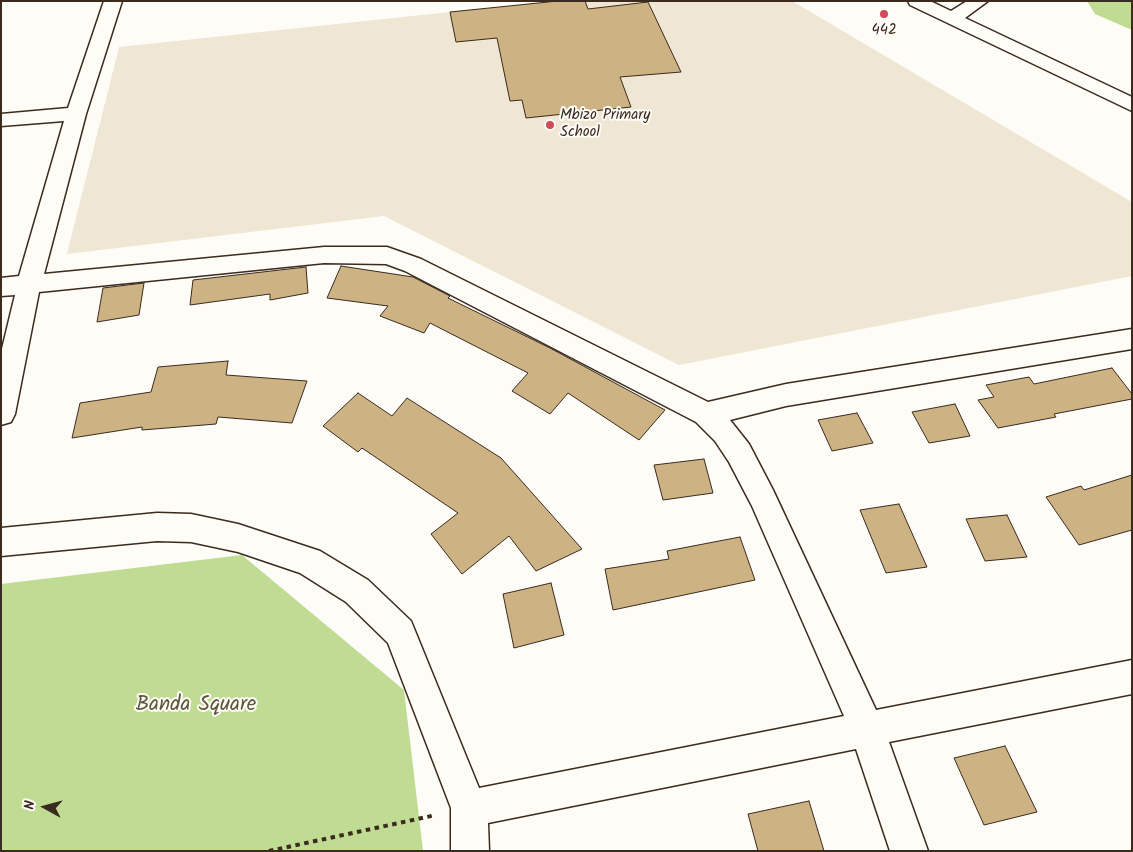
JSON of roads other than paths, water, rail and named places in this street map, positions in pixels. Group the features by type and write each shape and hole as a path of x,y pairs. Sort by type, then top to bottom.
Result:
{"street":[{"path":"1,414 29,284 76,114 113,1"},
{"path":"916,1 1132,105"},
{"path":"952,18 980,1"},
{"path":"1,120 76,114"},
{"path":"1,288 324,255 358,254 387,256 422,270 676,397 706,414 725,433 751,476 867,729 909,851"},
{"path":"706,414 786,395 1132,339"},
{"path":"1,542 158,527 191,528 238,538 309,561 357,591 400,632 469,808 470,851"},
{"path":"469,808 1132,677"}],"place":[{"name":"442","path":"884,14"},
{"name":"Mbizo Primary School","path":"550,125"}],"park label":[{"name":"Banda Square","path":"196,706"}]}
